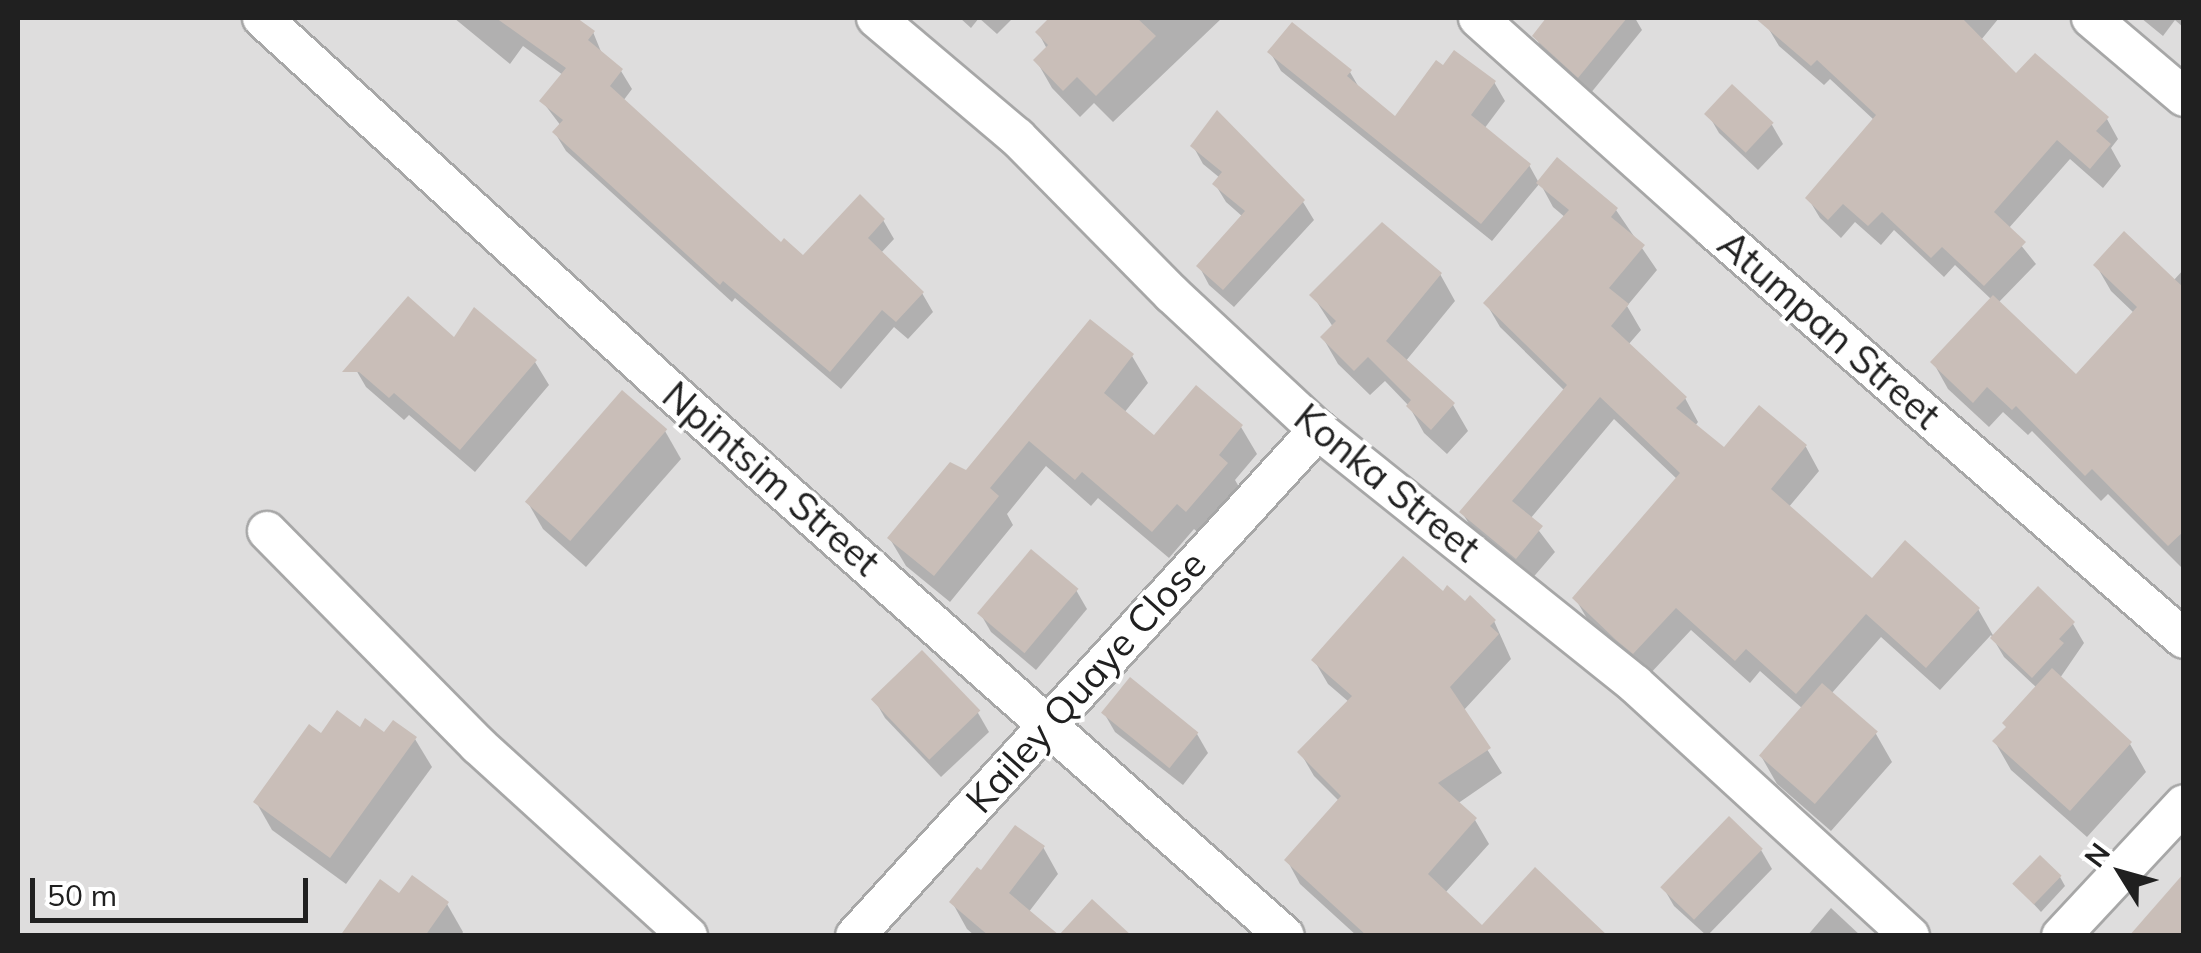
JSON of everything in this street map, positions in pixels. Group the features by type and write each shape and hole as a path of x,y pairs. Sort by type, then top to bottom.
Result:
{"street":[{"name":"Npintsim Street","path":"262,18 656,379 1048,722 1285,936"},
{"name":"Konka Street","path":"876,18 1017,138 1172,294 1318,430 1635,684 1910,936"},
{"name":"Atumpan Street","path":"1478,18 1713,229 2184,639"},
{"path":"2091,18 2184,97"},
{"name":"Kailey Quaye Close","path":"855,936 1318,430"},
{"path":"267,532 478,745 688,936"},
{"path":"2061,936 2184,804"}],"shaded area":[{"path":"18,18 2183,18 2183,935 18,935"}],"building":[{"path":"496,18 577,18 595,31 588,40 623,69 610,86 781,242 784,238 803,255 860,194 885,219 868,238 924,292 896,322 882,310 830,372 723,281 720,285 552,132 563,120 539,101 566,68"},
{"path":"1049,18 1137,18 1156,36 1096,96 1077,77 1063,91 1033,60 1048,45 1035,32"},
{"path":"1546,18 1627,18 1578,78 1532,36"},
{"path":"1755,18 1962,18 2016,73 2035,53 2109,117 2096,131 2111,144 2090,169 2057,140 1994,212 2026,242 1984,286 1942,247 1931,258 1882,212 1868,226 1843,204 1828,220 1805,198 1876,115 1817,60 1811,66"},
{"path":"1292,22 1352,70 1347,76 1395,116 1436,60 1443,65 1454,50 1496,81 1471,115 1531,164 1481,224 1267,52"},
{"path":"1732,84 1774,123 1746,153 1704,114"},
{"path":"1217,110 1305,200 1223,290 1196,266 1245,211 1212,184 1222,172 1190,146"},
{"path":"1557,157 1618,208 1611,217 1645,245 1609,288 1629,304 1611,326 1687,397 1676,408 1724,447 1759,405 1807,445 1771,489 1872,578 1905,540 1980,608 1926,668 1866,614 1796,694 1746,649 1735,661 1676,608 1633,654 1616,640 1572,598 1680,473 1600,397 1512,501 1543,526 1516,559 1459,512 1567,385 1483,303 1569,210 1536,183"},
{"path":"1382,222 1442,273 1386,341 1455,403 1431,430 1406,406 1411,400 1368,357 1354,371 1320,337 1336,321 1309,295"},
{"path":"2124,231 2184,288 2184,531 2168,546 2092,469 2085,476 2016,406 2012,410 1987,387 1973,403 1930,362 1993,295 2076,374 2137,307 2093,265"},
{"path":"408,296 454,337 474,307 537,360 460,450 394,393 389,398 359,372 342,372"},
{"path":"1090,319 1134,354 1104,393 1154,435 1196,385 1243,425 1219,455 1228,463 1186,512 1177,504 1152,532 1082,472 1075,480 1029,441 990,488 999,496 934,576 887,538 950,462 966,470"},
{"path":"622,390 667,429 570,541 525,502"},
{"path":"1031,549 1078,589 1025,653 977,613"},
{"path":"1403,556 1443,591 1447,585 1465,601 1470,595 1496,620 1490,626 1499,634 1450,687 1491,748 1438,783 1477,818 1428,874 1482,925 1535,867 1608,936 1367,936 1284,860 1341,796 1297,752 1352,696 1311,660"},
{"path":"2038,586 2075,622 2059,639 2064,643 2032,678 1990,638"},
{"path":"922,650 980,710 929,760 871,699"},
{"path":"2052,668 2132,742 2070,811 1992,741 2006,727 2002,723"},
{"path":"1130,677 1198,732 1169,768 1101,713"},
{"path":"1822,683 1878,732 1815,804 1759,755"},
{"path":"337,710 360,727 365,718 384,732 393,720 417,737 330,858 253,802 309,724 321,733"},
{"path":"1729,816 1763,849 1694,920 1660,887"},
{"path":"1015,825 1045,846 1009,893 1059,935 1092,899 1132,936 989,936 949,902 977,867 981,870"},
{"path":"2040,855 2062,876 2034,905 2012,884"},
{"path":"2184,873 2184,936 2129,936"},
{"path":"412,875 449,902 425,936 340,936 380,879 399,893"}]}
